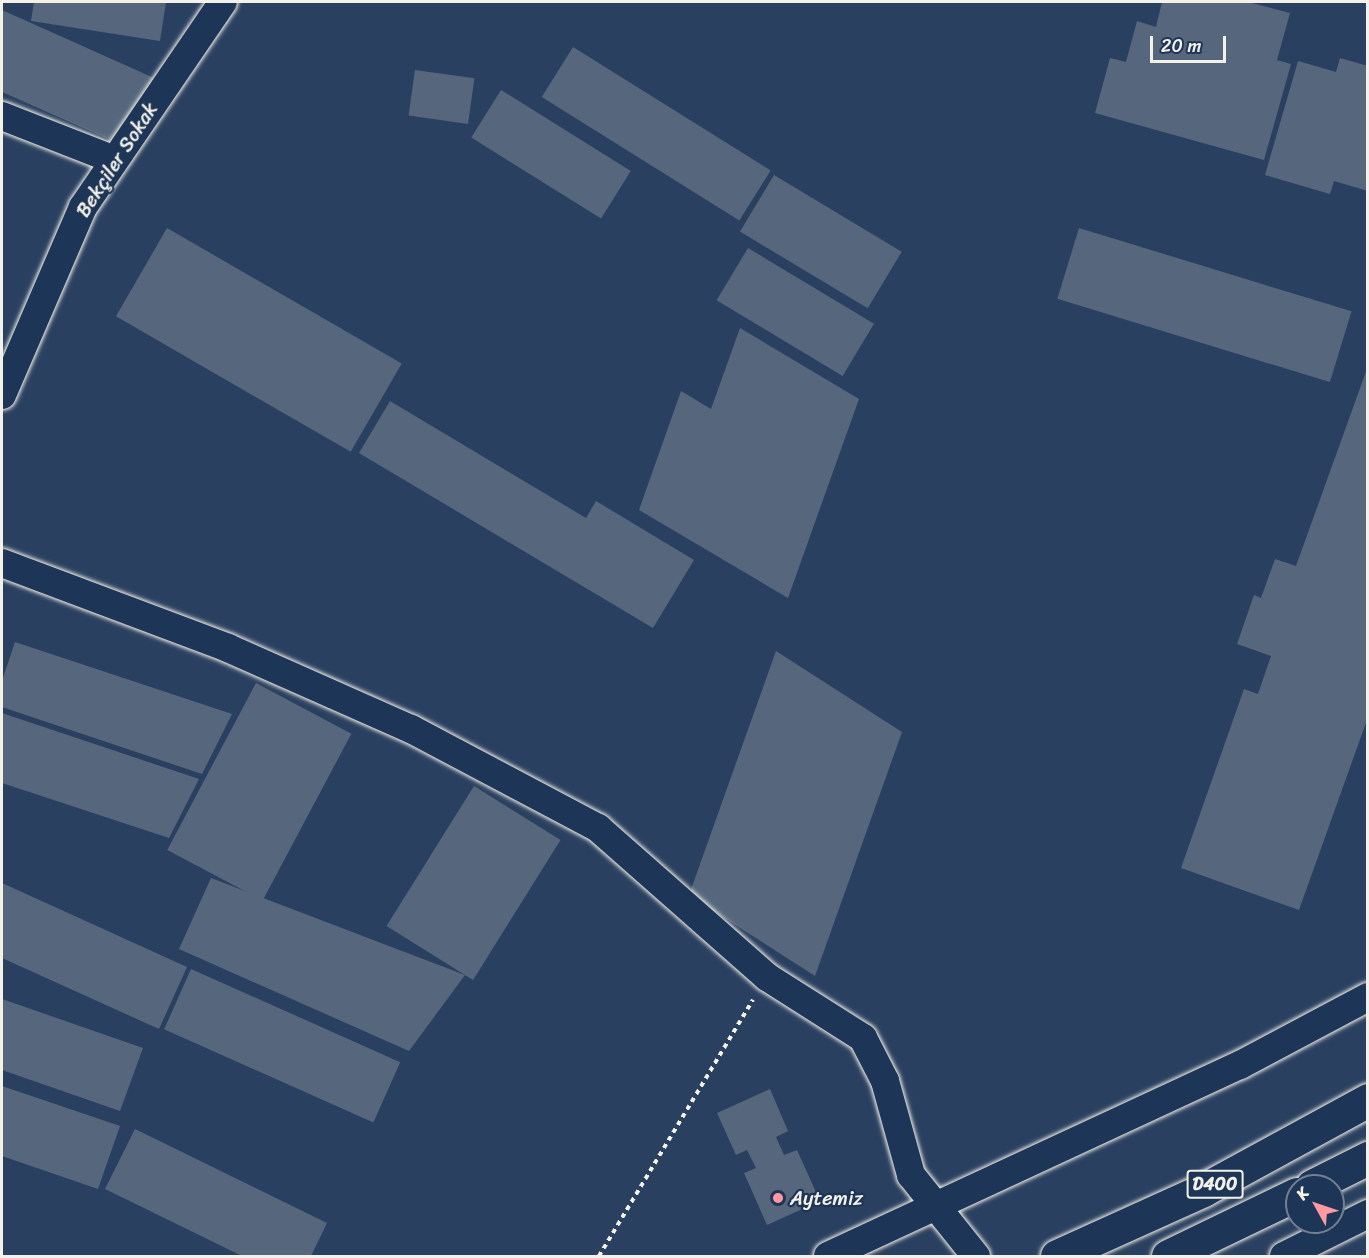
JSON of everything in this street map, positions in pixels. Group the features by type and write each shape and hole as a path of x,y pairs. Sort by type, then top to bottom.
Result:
{"highway":[{"name":"D400","path":"1057,1257 1203,1190 1368,1100"},
{"path":"1336,1174 1368,1158"},
{"name":"D400","path":"1168,1257 1285,1200"}],"street":[{"name":"Bekçiler Sokak","path":"2,395 83,207 223,2"},
{"path":"2,116 115,160"},
{"path":"2,563 228,648 411,729 542,795 598,828 767,977 863,1038 885,1081 911,1174 934,1208 976,1257"},
{"path":"828,1257 1240,1065 1368,997"},
{"path":"1284,1257 1368,1214"}],"path":[{"path":"599,1257 767,977"}],"building":[{"path":"34,2 166,2 160,41 31,21"},
{"path":"1162,2 1248,2 1290,13 1277,60 1291,64 1264,160 1095,113 1110,58 1126,62 1137,21 1156,27"},
{"path":"2,10 163,82 122,145 2,92"},
{"path":"573,47 771,170 739,221 542,97"},
{"path":"1340,58 1368,66 1368,191 1334,181 1330,194 1265,175 1298,61 1336,72"},
{"path":"415,70 474,78 468,124 409,116"},
{"path":"501,90 631,171 601,219 471,137"},
{"path":"774,175 902,252 868,308 740,232"},
{"path":"167,228 402,364 351,452 116,316"},
{"path":"1079,228 1352,311 1330,382 1057,299"},
{"path":"748,248 874,324 843,376 717,300"},
{"path":"740,328 859,399 788,598 639,510 681,391 711,409"},
{"path":"1368,366 1368,717 1299,910 1181,868 1244,689 1258,694 1271,656 1237,644 1254,595 1261,598 1275,559 1296,566"},
{"path":"390,401 586,518 596,501 694,560 653,628 359,453"},
{"path":"15,642 232,714 202,774 2,707 2,681"},
{"path":"776,651 902,732 815,976 689,895"},
{"path":"256,683 351,734 263,901 167,850"},
{"path":"2,713 199,779 169,838 2,783"},
{"path":"474,786 561,840 473,980 387,926"},
{"path":"211,878 465,975 409,1051 179,949"},
{"path":"2,883 187,967 159,1029 2,958"},
{"path":"191,969 400,1062 373,1122 164,1029"},
{"path":"2,999 143,1048 120,1111 2,1070"},
{"path":"2,1086 120,1126 98,1189 2,1156"},
{"path":"770,1089 788,1131 776,1137 784,1155 797,1150 820,1201 767,1225 744,1173 756,1168 747,1150 736,1155 717,1113"},
{"path":"135,1129 327,1223 311,1256 242,1256 105,1189"}],"place":[{"name":"Aytemiz","path":"778,1198"}]}
